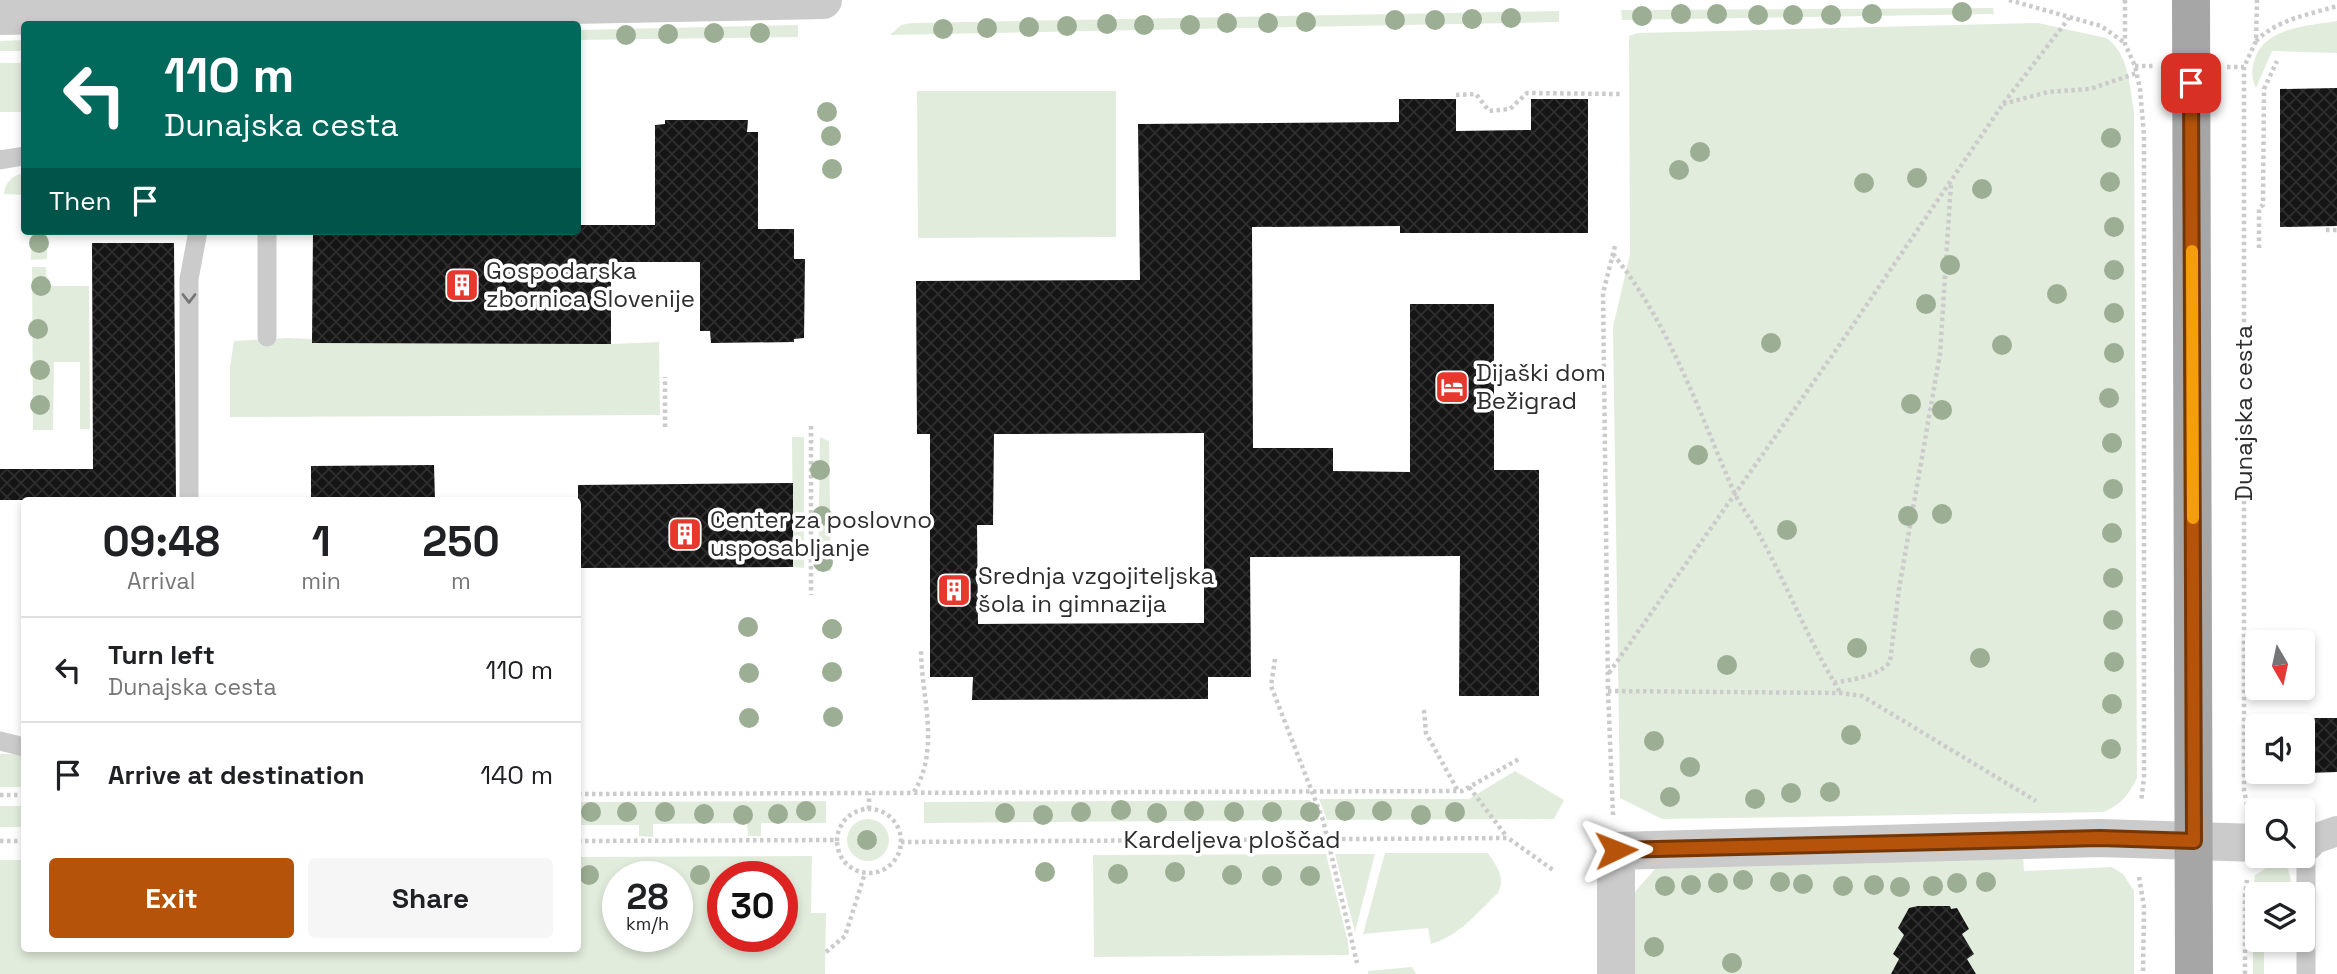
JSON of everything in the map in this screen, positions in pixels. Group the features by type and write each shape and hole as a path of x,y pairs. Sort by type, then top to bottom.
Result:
{"main road":[{"path":"2191,0 2194,974"}],"street":[{"path":"0,16 149,7 823,0"},
{"path":"1616,974 1616,850 2100,838 2245,843"}],"lane":[{"path":"0,160 21,156"},
{"path":"188,497 189,279 197,235"},
{"path":"267,235 267,337"},
{"path":"0,741 21,747"},
{"path":"2306,974 2313,868"}],"path":[{"path":"2009,0 2101,26 2125,44"},
{"path":"2125,0 2125,44 2137,73 2144,135 2144,778 2140,809"},
{"name":"Dunajska cesta","path":"2245,798 2244,67 2256,41 2257,0"},
{"path":"2256,41 2278,24 2337,6"},
{"path":"1609,673 1834,354 2003,104 2069,18"},
{"path":"2259,248 2259,208 2263,205 2264,89 2277,61"},
{"path":"2003,104 2048,92 2090,89 2137,73"},
{"path":"1455,94 1476,94 1489,111 1510,109 1527,93 1620,94"},
{"path":"1834,683 1871,674 1885,668 1890,662 1899,589 1940,354 1951,181"},
{"path":"2326,230 2337,230"},
{"path":"1615,246 1603,293 1610,793 1616,850"},
{"path":"1613,254 1636,282 1673,351 1735,493 1760,536 1840,693"},
{"path":"665,377 665,427"},
{"path":"811,426 811,595"},
{"path":"914,793 928,762 928,716 921,674 921,649"},
{"path":"1275,659 1271,686 1328,839 1357,963"},
{"path":"1608,691 1840,693 1862,696 2041,804"},
{"path":"1424,710 1426,733 1458,792"},
{"path":"581,794 1458,792 1519,759"},
{"path":"1469,787 1508,838 1553,870"},
{"path":"869,793 869,809"},
{"path":"0,795 21,795"},
{"path":"869,809 880,811 894,821 901,842 894,860 886,868 865,873 854,870 844,861 836,840 841,824 849,816 858,810 869,809"},
{"name":"Kardeljeva ploščad","path":"901,842 1508,838"},
{"path":"581,841 836,840"},
{"path":"0,841 21,841"},
{"name":"Dunajska cesta","path":"2245,974 2245,895 2249,868"},
{"path":"825,952 845,936 865,873"},
{"path":"2138,873 2144,907 2143,974"}],"green space":[{"path":"1993,8 1994,14 1622,20 1621,10"},
{"path":"1559,11 1559,22 890,35 901,25 912,23"},
{"path":"2337,21 2337,53 2272,51 2256,88 2252,75 2253,66 2259,50 2266,42 2288,30"},
{"path":"2038,23 2106,38 2114,44 2127,70 2134,111 2137,778 2134,784 2120,802 2104,812 1662,819 1620,798 1613,327 1630,254 1629,36 1638,33"},
{"path":"798,25 798,37 581,40 581,30"},
{"path":"21,40 21,51 0,51 0,41"},
{"path":"0,63 21,63 21,112 0,112"},
{"path":"917,91 1116,91 1116,237 918,238"},
{"path":"21,174 21,195 4,194 6,186 16,175"},
{"path":"32,235 47,235 47,259 31,260"},
{"path":"32,267 46,267 47,286 89,286 90,429 80,429 80,362 54,362 53,430 33,430"},
{"path":"312,339 313,343 659,342 660,415 230,417 230,367 234,341"},
{"path":"792,437 804,437 804,568 793,567"},
{"path":"820,437 829,441 831,571 818,570"},
{"path":"0,754 21,754 21,787 0,787"},
{"path":"1515,771 1564,800 1554,819 1327,820 1319,799 1469,799"},
{"path":"1310,800 1319,820 924,823 924,802"},
{"path":"826,801 826,823 761,823 761,836 748,836 747,823 653,824 653,837 639,836 639,825 581,825 581,802"},
{"path":"0,806 21,806 21,827 0,827"},
{"path":"868,819 883,825 889,840 883,855 868,861 853,855 847,840 853,825"},
{"path":"1385,853 1488,853 1499,872 1500,887 1498,893 1467,923 1431,944 1428,928 1363,934"},
{"path":"1326,854 1349,955 1094,957 1093,855"},
{"path":"1335,854 1375,854 1355,932"},
{"path":"2023,855 2024,871 2112,867 2123,874 2134,891 2134,974 1630,974 1632,895 1663,860"},
{"path":"812,856 811,913 826,913 825,974 0,974 0,860 21,860 21,952 581,952 581,857"},
{"path":"2266,868 2286,868 2290,882 2254,882 2255,875"},
{"path":"2253,952 2264,952 2264,974 2253,974"},
{"path":"1412,967 1416,974 1368,974 1368,971"}],"building":[{"path":"2337,88 2337,226 2280,227 2280,89"},
{"path":"1399,99 1456,99 1456,131 1531,130 1531,99 1588,99 1588,233 1400,233 1400,226 1252,227 1253,448 1333,448 1333,471 1410,472 1410,304 1494,304 1494,470 1539,470 1539,696 1459,696 1460,556 1250,557 1251,677 1208,677 1208,699 972,700 973,677 930,677 930,434 917,434 916,281 1140,280 1138,124 1399,122","holes":["1204,433 1204,623 978,624 977,525 993,525 994,434"]},
{"path":"665,120 748,120 747,132 758,132 758,229 794,229 794,259 805,259 804,338 794,339 794,342 711,343 710,331 700,331 700,262 611,262 611,344 312,343 313,235 581,235 581,225 655,225 655,125 665,124"},
{"path":"92,243 174,243 176,497 21,497 21,500 0,500 0,469 93,469"},
{"path":"434,465 435,497 311,497 311,466"},
{"name":"Center za poslovno usposabljanje","path":"793,483 793,567 581,568 581,497 578,497 578,485"},
{"path":"2315,718 2337,718 2337,772 2315,773"},
{"path":"1909,908 1957,908 1969,929 1962,934 1974,954 1967,959 1976,974 1891,974 1899,959 1893,954 1904,935 1898,928"}],"slow traffic":[{"path":"2192,251 2193,518"}],"place":[{"name":"Gospodarska zbornica Slovenije","path":"462,285"},
{"name":"Dijaški dom Bežigrad","path":"1452,387"},
{"name":"Center za poslovno usposabljanje","path":"685,534"},
{"name":"Srednja vzgojiteljska šola in gimnazija","path":"954,590"}],"route":[{"path":"1616,850 2100,838 2194,841 2191,83"}]}
